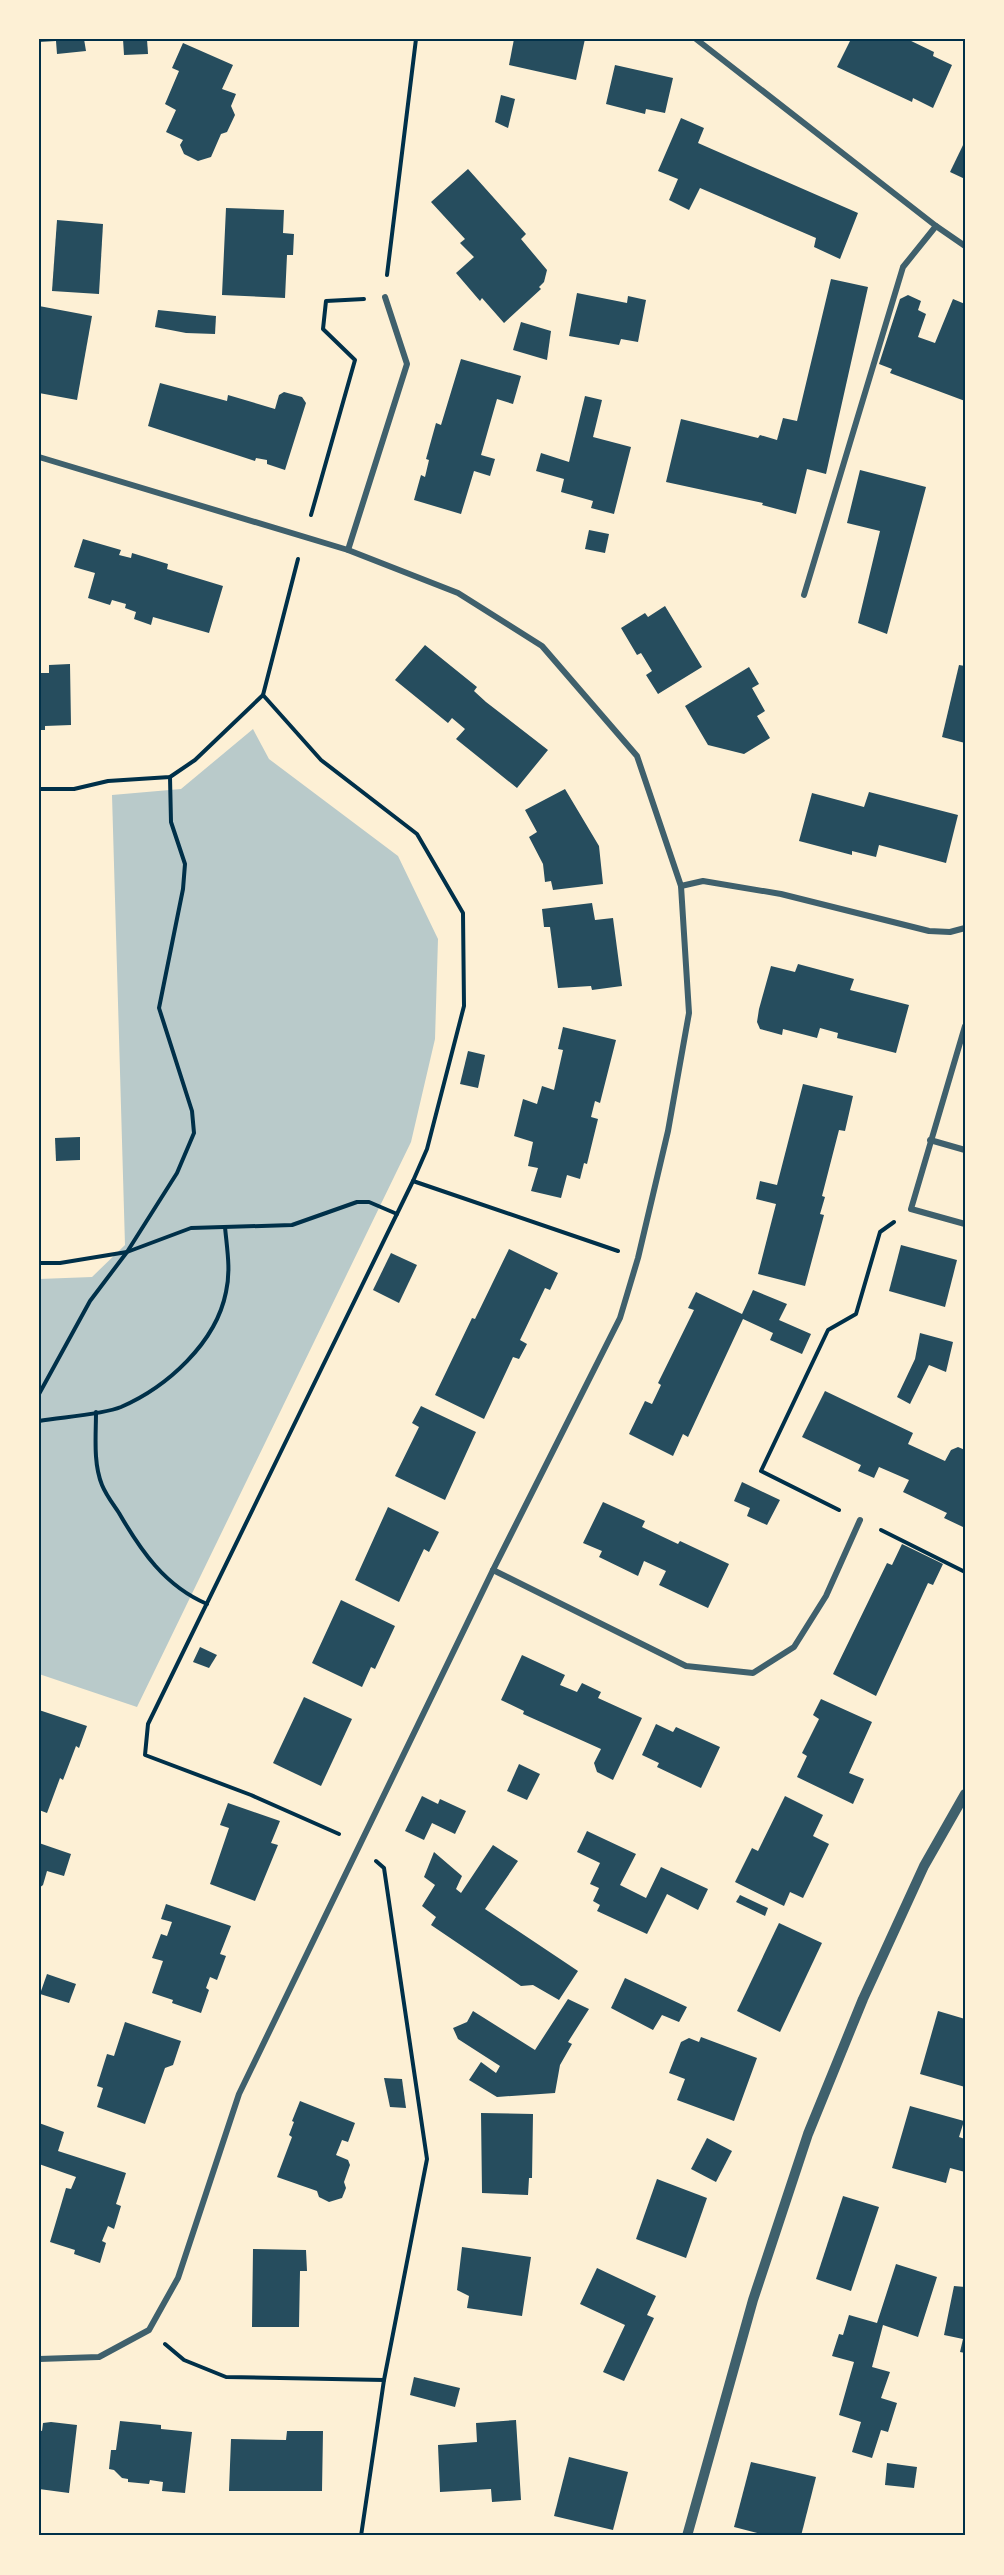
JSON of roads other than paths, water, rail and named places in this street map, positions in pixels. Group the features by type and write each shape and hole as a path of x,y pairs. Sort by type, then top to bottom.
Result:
{"street":[{"path":"696,39 936,226 965,246"},
{"path":"804,595 903,267 936,226"},
{"path":"348,550 407,364 385,297"},
{"path":"39,457 348,550 458,593 542,646 637,756 681,886 689,1013 668,1131 638,1258 620,1318 493,1570 239,2094 178,2278 149,2330 99,2357 39,2359"},
{"path":"681,886 703,881 781,894 929,931 950,932 965,928"},
{"path":"965,1026 911,1209 965,1224"},
{"path":"930,1140 965,1150"},
{"path":"493,1570 686,1666 753,1673 794,1647 826,1596 860,1520"},
{"path":"687,2536 753,2300 808,2134 862,1999 919,1876 965,1794"}]}
